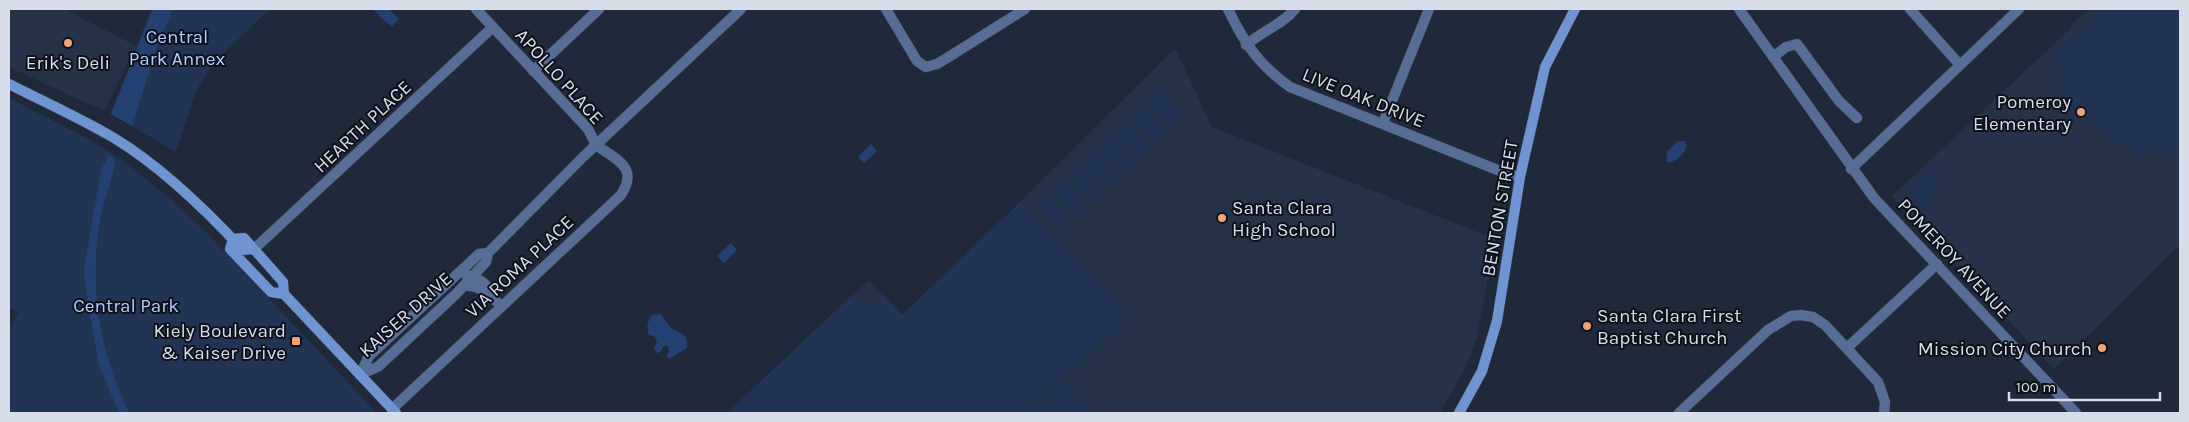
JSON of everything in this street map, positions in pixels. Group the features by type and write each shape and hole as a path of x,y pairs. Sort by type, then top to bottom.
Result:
{"main road":[{"name":"BENTON STREET","path":"1459,413 1482,371 1498,321 1520,177 1545,67 1555,44 1575,9"},
{"path":"9,84 116,139 174,184 233,239 244,238 283,282 284,294 394,411"},
{"path":"233,239 230,249 270,292 284,294"}],"street":[{"name":"APOLLO PLACE","path":"476,9 588,129 596,145"},
{"path":"533,71 599,9"},
{"name":"KAISER DRIVE","path":"360,375 379,366 464,286 486,262 488,253 596,145 741,9"},
{"path":"886,9 917,61 926,67 948,58 1025,9"},
{"name":"LIVE OAK DRIVE","path":"1228,9 1246,45 1275,76 1290,87 1505,173 1520,177"},
{"path":"1246,45 1260,33 1286,20 1295,9"},
{"path":"1383,123 1429,9"},
{"path":"1910,9 1960,65"},
{"path":"1851,169 2019,9"},
{"name":"POMEROY AVENUE","path":"1741,10 1851,169 1874,198 2076,413"},
{"name":"HEARTH PLACE","path":"254,249 493,27"},
{"path":"1773,57 1786,47 1797,44 1839,101 1857,118"},
{"name":"VIA ROMA PLACE","path":"394,411 501,306 621,195 628,184 629,175 626,169 616,159 596,145"},
{"name":"KAISER DRIVE","path":"360,375 369,356 479,254 488,253"},
{"path":"1847,348 1937,264"},
{"path":"459,272 483,282 490,288 491,295"},
{"path":"464,286 475,286 491,295 501,306"},
{"path":"1679,413 1768,330 1791,316 1813,317 1825,325 1878,382 1885,402 1884,413"}],"shaded area":[{"path":"9,9 65,9 136,46 104,111 9,67"},
{"path":"153,9 173,9 158,44 132,126 111,114"},
{"path":"373,9 389,9 399,19 392,26"},
{"name":"Pomeroy Elementary","path":"2089,9 2180,9 2180,245 2054,369 1892,196"},
{"name":"Santa Clara High School","path":"1175,48 1212,127 1495,239 1477,337 1467,365 1440,413 727,413 869,280 902,315 1020,202"},
{"path":"1677,141 1685,141 1686,148 1681,156 1669,163 1666,161 1667,152"},
{"path":"871,144 877,151 864,163 858,157"},
{"path":"109,155 115,159 100,219 97,245 96,294 99,318 110,366 129,413 119,413 99,365 84,271 101,170"},
{"path":"731,243 737,250 724,263 717,256"},
{"path":"661,314 670,327 685,336 687,342 687,348 669,359 667,356 668,346 664,346 660,352 656,353 654,348 657,342 654,336 649,335 647,327 652,315"}],"green space":[{"name":"Central Park Annex","path":"151,9 270,9 213,63 196,91 176,152 111,114"},
{"path":"2106,9 2180,9 2180,147 2168,158 2155,145 2140,158 2122,139 2116,144 2088,115 2083,119 2064,99 2069,95 2058,84 2066,76 2056,66 2053,57 2065,42 2079,35"},
{"path":"1158,89 1183,115 1171,126 1146,100"},
{"name":"Central Park","path":"9,98 92,141 121,159 172,200 208,234 377,413 9,413 9,334 18,312 9,308"},
{"path":"1142,104 1167,130 1155,141 1130,115"},
{"path":"1126,119 1150,145 1139,156 1114,130"},
{"path":"1110,134 1135,160 1123,171 1098,145"},
{"path":"1094,149 1119,175 1107,186 1082,160"},
{"path":"1078,164 1103,190 1091,201 1067,175"},
{"path":"1929,171 1937,173 1938,176 1931,194 1931,203 1924,208 1914,201 1911,196 1911,190"},
{"path":"1062,179 1087,205 1075,216 1050,190"},
{"path":"1045,195 1070,221 1061,230 1036,204"},
{"path":"1020,202 1122,306 1120,326 1024,413 727,413 851,296 868,307 872,307 885,297 902,315"},
{"path":"1065,382 1091,411 1088,413 1062,413 1047,398"},
{"path":"1046,400 1058,413 1031,413"}],"place":[{"name":"Erik's Deli","path":"68,43"},
{"name":"Pomeroy Elementary","path":"2081,112"},
{"name":"Santa Clara High School","path":"1222,218"},
{"name":"Santa Clara First Baptist Church","path":"1587,326"},
{"name":"Kiely Boulevard & Kaiser Drive","path":"296,341"},
{"name":"Mission City Church","path":"2102,348"}]}
